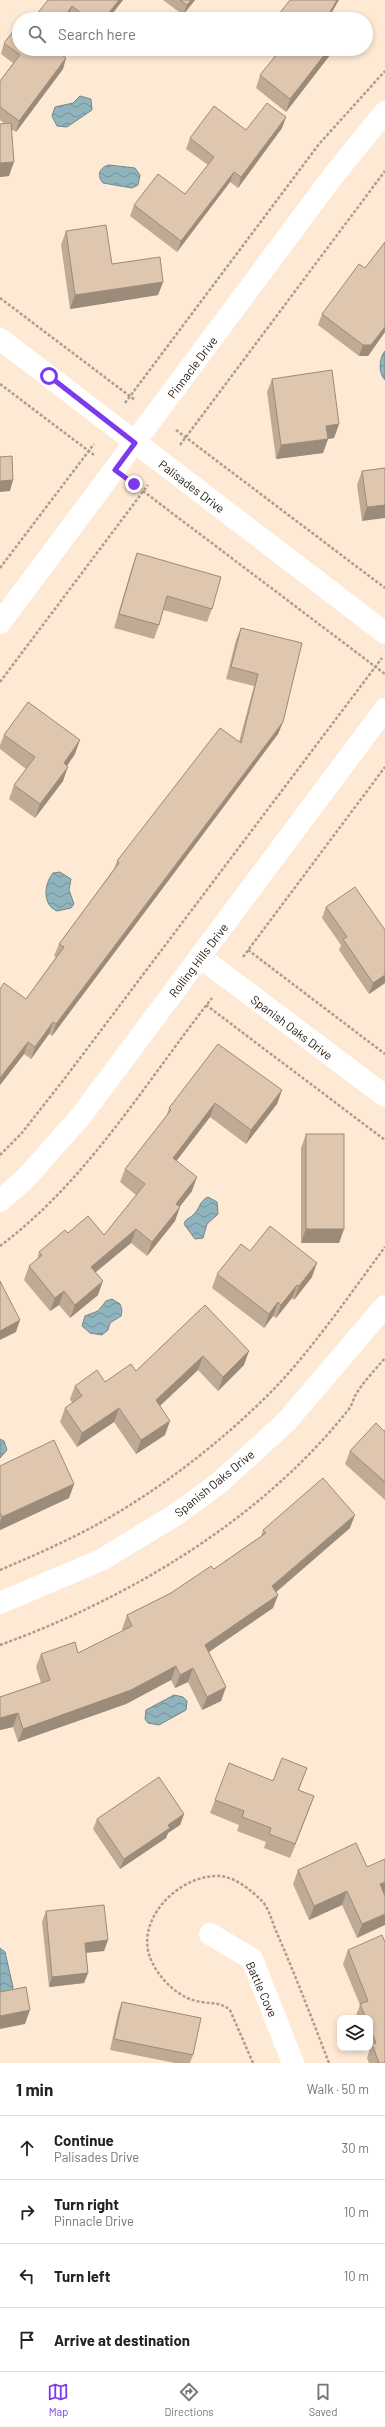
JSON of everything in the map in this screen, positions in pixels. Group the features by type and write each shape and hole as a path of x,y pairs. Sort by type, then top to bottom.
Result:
{"street":[{"name":"Pinnacle Drive","path":"0,623 333,176 385,112"},
{"name":"Palisades Drive","path":"0,339 385,633"},
{"name":"Rolling Hills Drive","path":"0,1201 27,1178 81,1116 385,709"},
{"name":"Spanish Oaks Drive","path":"200,957 385,1096"},
{"name":"Spanish Oaks Drive","path":"0,1603 101,1560 175,1515 219,1482 287,1421 385,1306"},
{"name":"Battle Cove","path":"210,1934 252,1959 292,2063"}],"path":[{"path":"0,568 319,144 385,71"},
{"path":"0,682 144,491 186,438 385,171"},
{"path":"0,298 385,588"},
{"path":"0,384 385,674"},
{"path":"0,1155 21,1134 64,1078 384,654"},
{"path":"0,1246 26,1226 62,1192 106,1138 385,767"},
{"path":"248,950 385,1054"},
{"path":"206,1005 385,1140"},
{"path":"0,1570 47,1550 99,1524 184,1467 240,1421 272,1391 385,1247"}],"water":[{"path":"80,96 91,99 92,110 67,127 57,126 52,116 55,107 73,103"},
{"path":"109,165 135,168 140,175 138,185 132,188 103,183 99,174 101,169"},
{"path":"385,351 385,380 381,374 380,366 381,358"},
{"path":"60,872 71,879 69,890 74,904 71,908 57,911 49,904 46,888 53,873"},
{"path":"208,1197 217,1202 218,1214 207,1224 203,1238 195,1239 184,1224"},
{"path":"112,1299 120,1304 122,1310 121,1316 110,1323 108,1330 102,1335 90,1333 82,1326 85,1316 98,1311 106,1301"},
{"path":"0,1439 4,1441 7,1450 0,1458"},
{"path":"174,1695 183,1697 187,1701 186,1710 159,1725 148,1723 145,1719 146,1710"},
{"path":"0,1948 5,1952 13,1987 12,1991 0,1996"}],"building":[{"path":"48,0 119,0 110,12 80,12 72,6 68,12 39,12"},
{"path":"180,0 191,0 187,5"},
{"path":"290,0 337,0 330,12 281,12"},
{"path":"12,33 12,49 4,43"},
{"path":"19,56 63,56 66,58 19,121 0,107 0,81"},
{"path":"275,56 324,56 290,99 260,75"},
{"path":"267,103 286,117 241,177 234,172 181,241 134,205 158,174 185,194 214,157 190,138 214,106 246,130"},
{"path":"11,123 14,162 0,163 0,124"},
{"path":"106,225 112,264 160,257 163,282 75,295 66,231"},
{"path":"385,242 385,327 371,345 363,345 322,314 359,264 365,268"},
{"path":"332,370 339,424 326,426 328,439 281,445 272,379"},
{"path":"12,456 13,480 0,481 0,457"},
{"path":"385,468 385,505 367,507 362,471"},
{"path":"137,553 221,577 212,609 167,596 159,625 119,614"},
{"path":"241,628 302,643 283,722 56,1024 53,1022 35,1047 28,1042 0,1078 0,989 4,983 26,999 64,947 59,944 119,863 117,861 220,728 241,743 258,674 231,667"},
{"path":"28,702 80,740 64,763 68,767 40,804 14,785 35,757 4,735"},
{"path":"355,887 385,930 385,975 373,983 343,939 347,937 326,907"},
{"path":"218,1044 282,1090 251,1130 215,1103 173,1158 197,1177 176,1204 180,1207 152,1242 136,1229 91,1267 103,1281 75,1305 64,1291 55,1298 29,1266 42,1255 39,1252 65,1230 68,1233 88,1216 104,1235 145,1184 125,1169 171,1110 169,1108"},
{"path":"306,1134 344,1134 344,1229 306,1229"},
{"path":"270,1226 317,1263 299,1286 297,1285 281,1305 278,1302 269,1314 217,1274 241,1244 250,1251"},
{"path":"0,1281 20,1320 0,1331"},
{"path":"205,1305 249,1351 223,1377 203,1356 156,1400 170,1421 141,1440 119,1408 82,1433 65,1408 82,1396 75,1386 97,1370 105,1382 131,1364 136,1371"},
{"path":"376,1423 384,1431 385,1430 385,1482 350,1451"},
{"path":"54,1440 74,1484 2,1517 0,1513 0,1466"},
{"path":"323,1478 355,1515 272,1586 278,1595 205,1645 226,1687 207,1697 193,1668 180,1675 176,1666 131,1690 23,1729 18,1713 0,1718 0,1697 50,1680 41,1654 75,1642 78,1653 132,1626 127,1615 171,1593 211,1566 214,1569 266,1533 263,1530"},
{"path":"282,1758 307,1768 298,1790 314,1796 295,1844 269,1834 271,1828 242,1817 244,1811 215,1800 229,1763 273,1781"},
{"path":"159,1777 184,1814 168,1825 170,1828 124,1859 97,1819"},
{"path":"356,1843 367,1867 385,1859 385,1882 380,1884 385,1896 385,1914 362,1924 347,1891 314,1906 298,1870"},
{"path":"104,1905 108,1940 85,1943 88,1973 52,1977 46,1911"},
{"path":"382,1935 385,1942 385,2063 379,2063 373,2047 373,2044 376,2043 373,2036 373,2015 365,2015 360,2004 368,2001 348,1950"},
{"path":"26,1987 30,2010 0,2016 0,1992"},
{"path":"122,2002 201,2018 193,2055 114,2039"}],"route":[{"path":"49,376 135,443 115,470 134,484"}]}
